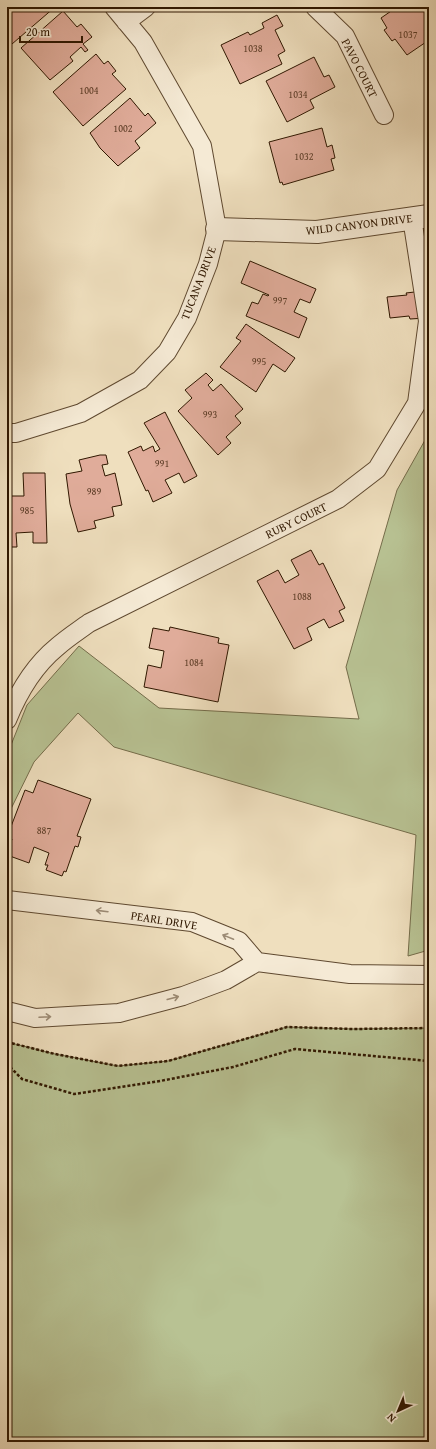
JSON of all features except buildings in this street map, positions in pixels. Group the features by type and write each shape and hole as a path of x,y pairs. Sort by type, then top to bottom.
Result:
{"street":[{"name":"TUCANA DRIVE","path":"7,433 16,433 81,413 140,380 167,352 187,318 208,264 217,228 202,146 143,42 114,7"},
{"path":"126,22 146,7"},
{"name":"PAVO COURT","path":"315,7 344,36 384,115"},
{"name":"WILD CANYON DRIVE","path":"217,228 317,232 420,217"},
{"name":"RUBY COURT","path":"7,720 12,707 31,676 56,647 89,623 338,499 377,469 418,403 428,321 420,217"},
{"name":"PEARL DRIVE","path":"7,900 192,922 238,941 258,962"},
{"path":"7,1011 35,1018 119,1013 183,996 219,982 258,962 350,974 429,975"}],"path":[{"path":"7,1042 55,1054 118,1066 168,1061 288,1027 353,1030 429,1028"},
{"path":"7,1058 8,1065 22,1079 74,1094 160,1081 233,1067 295,1049 429,1061"}],"green space":[{"path":"429,433 429,950 408,956 416,835 114,747 78,713 34,762 7,817 7,755 27,705 79,646 159,708 359,719 346,667 397,490"},
{"path":"287,1027 353,1029 429,1028 429,1442 7,1442 7,1042 55,1054 118,1066 168,1061"}]}
